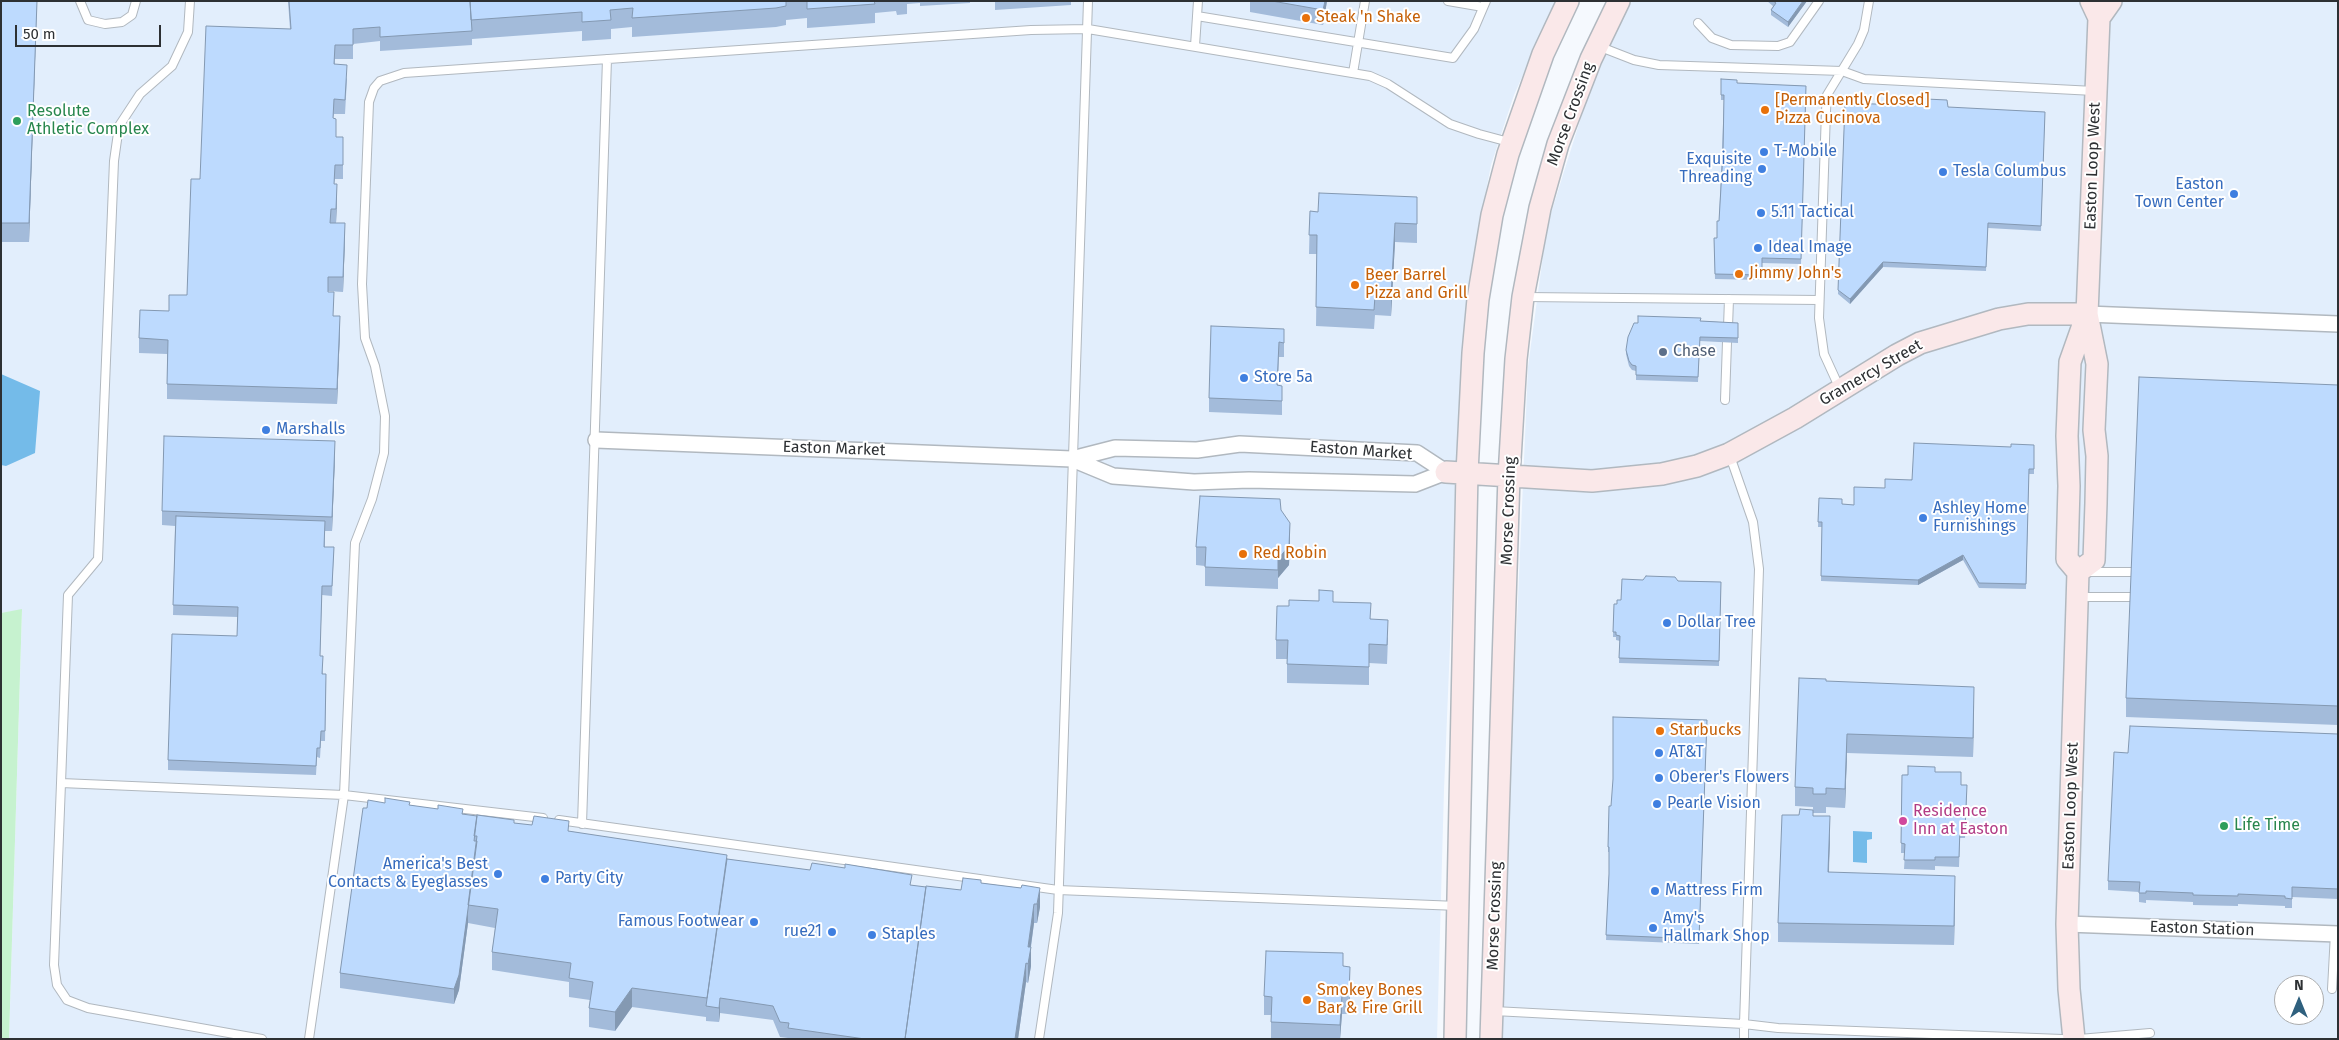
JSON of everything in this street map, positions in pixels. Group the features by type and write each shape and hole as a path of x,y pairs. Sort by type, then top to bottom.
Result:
{"main road":[{"path":"1455,1039 1460,906 1463,617 1467,473 1473,352 1478,299 1492,215 1511,142 1543,54 1568,1"},
{"name":"Morse Crossing","path":"1491,1039 1510,476 1516,359 1523,297 1532,242 1548,175 1569,112 1597,46 1619,1"},
{"name":"Easton Loop West","path":"2078,572 2094,560 2096,513 2097,456 2094,430 2097,364 2087,314 2096,91 2095,10 2111,1"},
{"name":"Gramercy Street","path":"1446,472 1561,480 1628,479 1697,466 1729,454 1795,418 1897,355 1920,343 1999,319 2028,314 2087,314"},
{"name":"Easton Loop West","path":"2074,1039 2069,989 2067,924 2078,572 2067,559 2069,486 2067,436 2070,362 2087,314"}],"street":[{"name":"Gramercy Street","path":"2087,314 2338,324"},
{"name":"Easton Market","path":"596,440 1072,458 1114,448 1197,450 1240,444 1416,453 1446,472"},
{"name":"Easton Market","path":"1072,458 1113,476 1194,482 1249,480 1414,484 1446,472"},
{"name":"Easton Station","path":"2067,924 2336,934"}],"lane":[{"path":"80,1 88,20 105,24 122,22 132,15 136,1"},
{"path":"190,1 188,32 172,66 140,94 119,126 114,161 98,559 68,595 54,965 57,985 67,1000 88,1008 262,1039"},
{"path":"1039,1039 1058,913 1088,1"},
{"path":"1194,46 1198,1"},
{"path":"1354,73 1365,1"},
{"path":"1197,16 1359,41 1453,58 1474,29 1484,4 1448,1"},
{"path":"1698,23 1712,38 1731,44 1778,46 1790,42 1819,1"},
{"path":"1841,390 1822,348 1819,300 1827,95 1864,30 1870,1"},
{"path":"309,1039 344,795 355,543 359,528 372,499 384,453 385,416 381,392 365,338 362,314 369,102 374,88 380,80 404,73 1031,30 1088,29 1370,76 1388,84 1450,124 1478,134 1511,142"},
{"path":"1597,46 1634,60 1659,65 1842,71 1864,79 2096,91"},
{"path":"582,824 607,60"},
{"path":"1523,297 1819,300"},
{"path":"1728,327 1729,299"},
{"path":"1725,400 1727,342"},
{"path":"1729,454 1743,489 1753,522 1759,569 1744,1039"},
{"path":"2078,572 2132,572"},
{"path":"2078,597 2131,597"},
{"path":"61,783 344,795 582,824 1058,890 1460,906"},
{"path":"2332,989 2336,934"},
{"path":"1492,1011 1744,1024 1778,1028 2062,1039"},
{"path":"2079,1039 2150,1033"}],"shaded area":[{"path":"1,1 1556,1 1514,95 1491,165 1467,292 1460,404 1444,790 1437,1039 9,1039 22,610 1,613"},
{"path":"1632,1 2338,1 2338,1039 1499,1039 1528,367 1547,226 1588,95"}],"green space":[{"path":"22,609 9,1039 1,1039 1,613"}],"water":[{"path":"1,374 40,391 35,453 6,466 1,465"},
{"path":"1853,831 1872,832 1872,839 1867,840 1867,863 1853,862"}],"building":[{"name":"Resolute Athletic Complex","path":"1,1 37,1 29,223 1,223"},
{"path":"289,1 470,1 472,31 380,37 380,27 353,29 353,45 335,45 334,64 347,65 345,100 334,99 333,118 336,119 336,137 343,137 343,165 335,165 334,184 337,184 336,209 331,209 330,223 345,223 343,277 328,277 328,292 334,292 333,316 340,316 337,389 167,384 168,340 139,338 140,310 169,311 169,295 187,295 191,179 200,179 206,26 291,29"},
{"path":"470,1 786,1 786,6 632,18 633,8 610,10 611,20 582,22 582,12 471,20"},
{"path":"807,1 874,1 875,4 807,9"},
{"path":"1272,1 1325,1 1323,10"},
{"path":"1773,1 1803,1 1788,22 1771,10 1776,3"},
{"path":"1721,79 1737,80 1737,83 1806,86 1801,259 1762,258 1762,275 1715,274 1714,238 1717,238 1717,221 1719,221 1723,152 1724,95 1721,95"},
{"name":"Tesla Columbus","path":"1905,98 1947,100 1948,107 2045,112 2041,226 1988,223 1986,267 1883,262 1850,299 1838,290 1845,103 1904,105"},
{"name":"Beer Barrel Pizza and Grill","path":"1319,193 1417,197 1417,224 1395,223 1391,297 1375,296 1374,310 1316,307 1317,235 1309,235 1310,211 1318,212"},
{"name":"Chase","path":"1638,316 1701,318 1700,321 1738,323 1738,338 1700,337 1698,377 1636,375 1636,366 1632,365 1629,361 1626,350 1628,337 1634,323 1638,323"},
{"name":"Store 5a","path":"1211,326 1284,329 1284,343 1279,342 1277,385 1282,386 1282,401 1209,398"},
{"path":"2139,377 2338,385 2338,706 2126,698"},
{"path":"164,436 335,441 332,517 162,511"},
{"name":"Ashley Home Furnishings","path":"1914,443 2011,447 2011,444 2034,445 2034,469 2029,469 2026,584 1979,583 1963,555 1918,580 1821,576 1822,522 1818,522 1819,498 1842,499 1842,504 1854,505 1854,487 1885,488 1885,479 1912,480"},
{"name":"Red Robin","path":"1200,496 1280,499 1281,510 1290,523 1289,546 1278,559 1278,570 1205,567 1206,547 1196,547"},
{"path":"176,516 325,521 324,547 334,547 332,586 322,586 320,656 323,656 322,674 326,674 325,731 321,731 320,748 317,748 316,766 168,760 172,634 237,636 238,607 173,605"},
{"name":"Dollar Tree","path":"1646,576 1675,577 1678,581 1721,582 1719,661 1619,658 1620,636 1613,632 1614,604 1617,604 1617,600 1621,600 1622,579 1643,580"},
{"path":"1319,590 1333,591 1333,602 1371,603 1370,619 1388,620 1387,645 1369,644 1369,667 1287,664 1288,640 1276,640 1277,606 1289,606 1289,600 1319,601"},
{"path":"1799,678 1826,679 1826,681 1974,687 1973,738 1847,734 1845,789 1826,788 1826,794 1813,794 1813,788 1795,787"},
{"path":"1613,717 1707,720 1699,939 1606,935 1609,874 1609,806 1611,806 1613,779"},
{"name":"Life Time","path":"2130,726 2338,734 2338,889 2292,887 2292,899 2285,898 2285,896 2238,894 2238,896 2193,895 2193,893 2146,891 2146,893 2139,893 2140,882 2108,881 2114,752 2128,753"},
{"path":"1908,766 1935,767 1935,772 1961,772 1961,785 1967,785 1965,829 1960,828 1959,857 1935,857 1935,860 1904,860 1905,844 1901,843 1902,775 1908,775"},
{"path":"385,798 410,802 409,805 438,809 438,805 463,809 462,814 477,816 474,841 477,841 468,909 459,975 454,989 340,973 363,808 367,808 368,800 385,803"},
{"path":"1800,809 1813,810 1813,816 1830,816 1828,872 1955,876 1954,926 1778,923 1782,815 1799,815"},
{"path":"477,815 514,820 514,823 532,825 534,816 569,821 568,831 727,855 707,998 632,988 615,1012 589,1008 593,982 569,978 571,963 492,952 498,909 468,905 477,836 474,836"},
{"path":"727,859 810,870 812,863 845,868 845,864 912,875 910,885 926,887 905,1039 865,1039 788,1028 789,1023 780,1022 773,1006 720,998 719,1008 706,1006"},
{"path":"963,878 981,880 981,883 1021,888 1022,885 1040,888 1037,904 1034,904 1028,947 1031,947 1028,964 1026,963 1015,1039 905,1039 926,886 961,890"},
{"name":"Smokey Bones Bar & Fire Grill","path":"1266,951 1343,953 1343,966 1350,967 1349,995 1342,995 1340,1025 1271,1022 1272,997 1264,996"}],"place":[{"name":"Steak 'n Shake","path":"1306,18"},
{"name":"[Permanently Closed] Pizza Cucinova","path":"1765,110"},
{"name":"Resolute Athletic Complex","path":"17,121"},
{"name":"T-Mobile","path":"1764,152"},
{"name":"Exquisite Threading","path":"1762,169"},
{"name":"Tesla Columbus","path":"1943,172"},
{"name":"Easton Town Center","path":"2234,194"},
{"name":"5.11 Tactical","path":"1761,213"},
{"name":"Ideal Image","path":"1758,248"},
{"name":"Jimmy John's","path":"1739,274"},
{"name":"Beer Barrel Pizza and Grill","path":"1355,285"},
{"name":"Chase","path":"1663,352"},
{"name":"Store 5a","path":"1244,378"},
{"name":"Marshalls","path":"266,430"},
{"name":"Ashley Home Furnishings","path":"1923,518"},
{"name":"Red Robin","path":"1243,554"},
{"name":"Dollar Tree","path":"1667,623"},
{"name":"Starbucks","path":"1660,731"},
{"name":"AT&T","path":"1659,753"},
{"name":"Oberer's Flowers","path":"1659,778"},
{"name":"Pearle Vision","path":"1657,804"},
{"name":"Residence Inn at Easton","path":"1903,821"},
{"name":"Life Time","path":"2224,826"},
{"name":"America's Best Contacts & Eyeglasses","path":"498,874"},
{"name":"Party City","path":"545,879"},
{"name":"Mattress Firm","path":"1655,891"},
{"name":"Famous Footwear","path":"754,922"},
{"name":"Amy's Hallmark Shop","path":"1653,928"},
{"name":"rue21","path":"832,932"},
{"name":"Staples","path":"872,935"},
{"name":"Smokey Bones Bar & Fire Grill","path":"1307,1000"}]}
